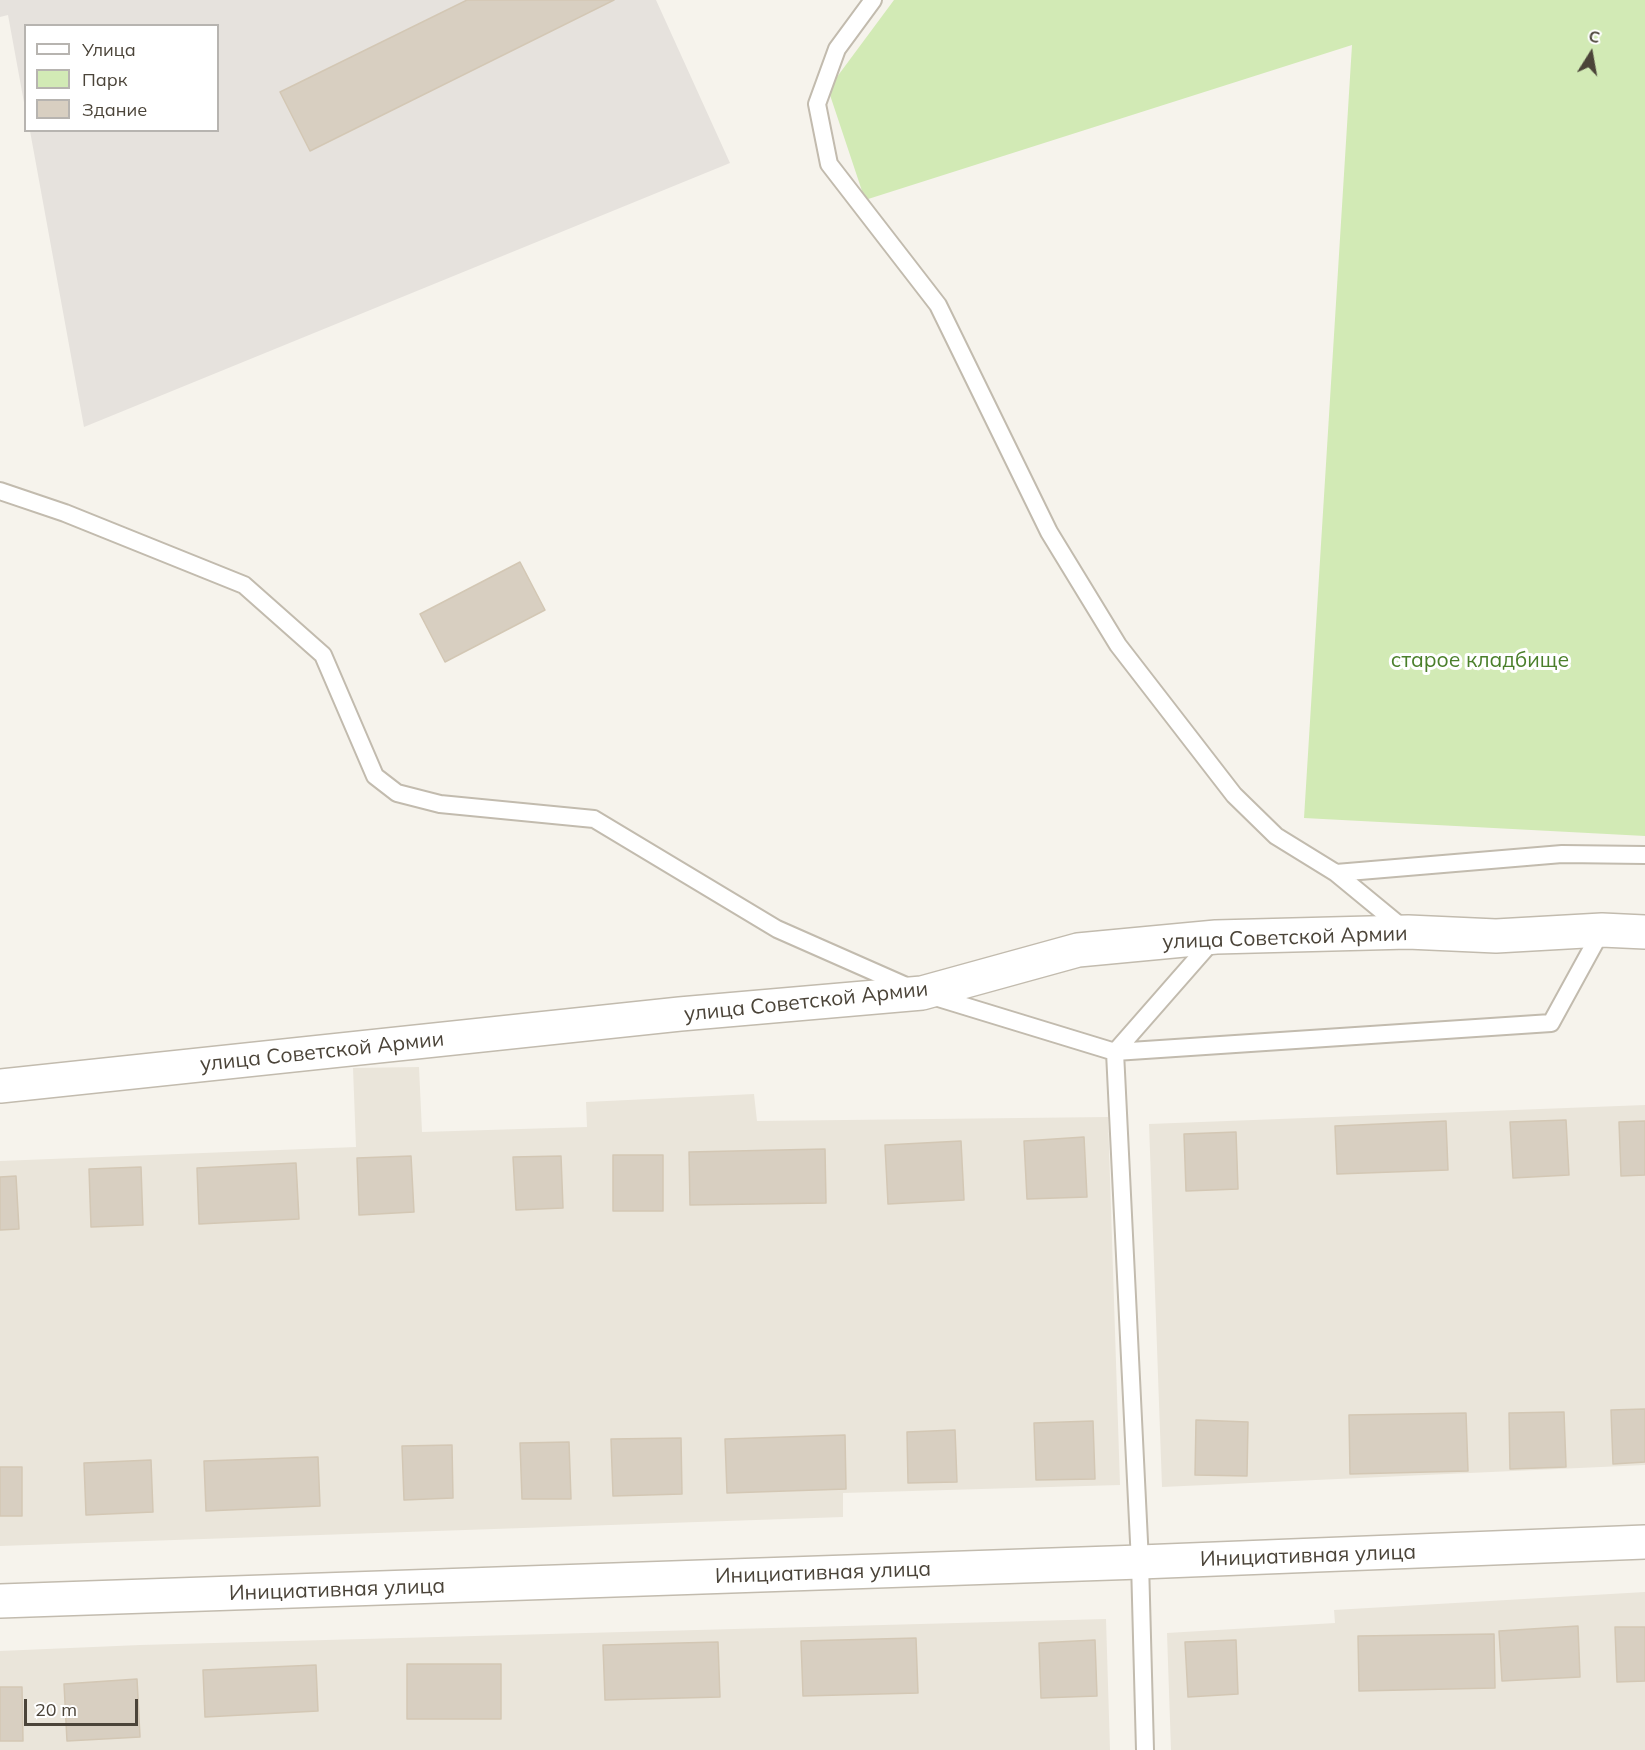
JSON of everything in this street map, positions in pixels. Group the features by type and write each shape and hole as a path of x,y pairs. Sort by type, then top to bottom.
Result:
{"street":[{"name":"улица Советской Армии","path":"0,1086 680,1014 922,993 1078,950 1216,937 1408,932 1496,936 1602,930 1645,932"},
{"name":"Инициативная улица","path":"0,1601 1140,1562 1645,1542"}],"lane":[{"path":"873,0 837,49 817,104 829,164 938,305 1049,532 1118,645 1234,795 1276,836 1336,873 1408,932"},
{"path":"0,491 65,513 244,585 323,655 375,776 397,793 440,804 594,819 777,929 922,993 1115,1052 1551,1023 1602,930"},
{"path":"1336,873 1562,854 1645,855"},
{"path":"1145,1750 1140,1562 1115,1052 1216,937"}],"shaded area":[{"path":"0,0 656,0 730,163 84,427 30,132 219,132 219,24 24,24 24,103 8,15 0,17"},
{"path":"419,1067 422,1132 587,1127 586,1102 754,1094 757,1121 1108,1117 1120,1485 843,1493 843,1517 0,1546 0,1161 356,1147 353,1068"},
{"path":"1645,1105 1645,1465 1162,1487 1149,1124"},
{"path":"1645,1592 1645,1750 1171,1750 1167,1633 1335,1623 1334,1610"},
{"path":"1106,1619 1110,1750 0,1750 0,1651 140,1645"}],"green space":[{"name":"старое кладбище","path":"894,0 1645,0 1645,836 1304,818 1352,45 865,200 828,89"}],"building":[{"path":"467,0 614,0 310,151 280,92"},
{"path":"520,562 545,610 445,662 420,614"},
{"path":"1566,1120 1569,1175 1513,1178 1510,1122"},
{"path":"1446,1121 1448,1170 1337,1174 1335,1126"},
{"path":"1645,1121 1645,1175 1621,1176 1619,1122"},
{"path":"1236,1132 1238,1189 1186,1191 1184,1134"},
{"path":"1084,1137 1087,1197 1027,1199 1024,1141"},
{"path":"961,1141 964,1200 888,1204 885,1145"},
{"path":"825,1149 826,1203 690,1205 689,1152"},
{"path":"613,1155 663,1155 663,1211 613,1211"},
{"path":"411,1156 414,1212 359,1215 357,1158"},
{"path":"561,1156 563,1208 516,1210 513,1157"},
{"path":"296,1163 299,1219 199,1224 197,1168"},
{"path":"141,1167 143,1225 91,1227 89,1169"},
{"path":"16,1176 19,1229 0,1230 0,1177"},
{"path":"1645,1409 1645,1462 1613,1464 1611,1410"},
{"path":"1564,1412 1566,1467 1510,1469 1509,1413"},
{"path":"1466,1413 1468,1471 1350,1474 1349,1415"},
{"path":"1196,1420 1248,1422 1247,1476 1195,1475"},
{"path":"1093,1421 1095,1479 1036,1480 1034,1423"},
{"path":"955,1430 957,1482 908,1483 907,1432"},
{"path":"845,1435 846,1489 727,1493 725,1439"},
{"path":"681,1438 682,1494 613,1496 611,1439"},
{"path":"569,1442 571,1499 522,1499 520,1443"},
{"path":"452,1445 453,1498 404,1500 402,1446"},
{"path":"318,1457 320,1506 206,1511 204,1461"},
{"path":"151,1460 153,1512 86,1515 84,1463"},
{"path":"0,1467 22,1467 22,1516 0,1516"},
{"path":"1578,1626 1580,1677 1502,1681 1499,1631"},
{"path":"1615,1627 1645,1627 1645,1681 1617,1682"},
{"path":"1494,1634 1495,1688 1359,1691 1358,1636"},
{"path":"916,1638 918,1693 803,1696 801,1641"},
{"path":"1095,1640 1097,1696 1041,1698 1039,1643"},
{"path":"1236,1640 1238,1694 1188,1697 1185,1642"},
{"path":"718,1642 720,1697 605,1700 603,1645"},
{"path":"407,1664 501,1664 501,1719 407,1719"},
{"path":"316,1665 318,1711 205,1717 203,1670"},
{"path":"137,1679 140,1737 67,1741 64,1684"},
{"path":"0,1687 22,1687 23,1741 0,1741"}]}
